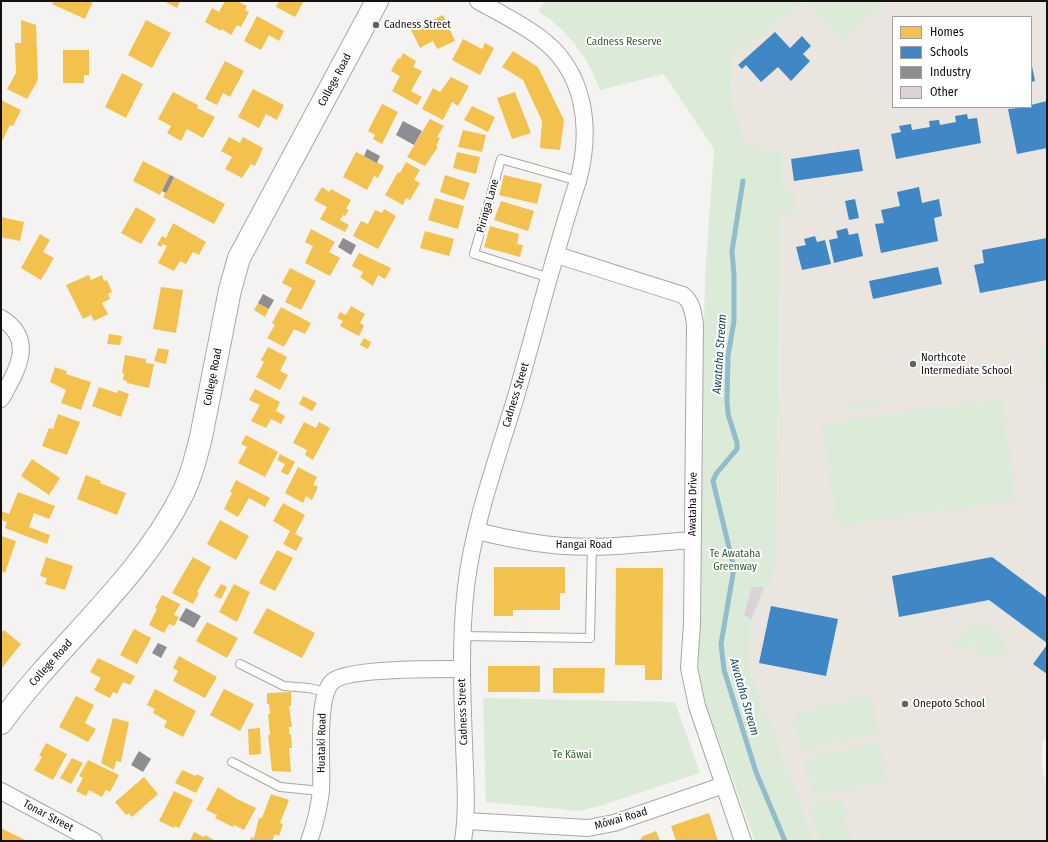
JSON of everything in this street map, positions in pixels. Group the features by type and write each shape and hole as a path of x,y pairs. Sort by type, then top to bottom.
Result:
{"main road":[{"name":"College Road","path":"1,722 122,582 158,535 183,493 195,461 201,437 230,290 239,258 377,1"}],"street":[{"name":"Cadness Street","path":"463,841 466,821 462,636 466,585 484,501 584,159 586,124 581,98 568,69 549,46 539,37 478,1"},
{"name":"Awataha Drive","path":"557,255 683,295 687,298 693,309 695,324 692,624 689,668 698,706 743,841"},
{"path":"1,318 8,322 15,331 22,349 21,359 1,399"},
{"name":"Hangai Road","path":"477,531 532,543 566,546 592,546 692,540"},
{"path":"325,692 333,681 353,673 462,669"},
{"name":"Huataki Road","path":"309,841 317,814 321,791 321,719 325,692"},
{"name":"Mōwai Road","path":"466,821 589,835 614,823 724,786"},
{"name":"Tonar Street","path":"1,791 94,841"}],"lane":[{"name":"Piringa Lane","path":"550,278 474,254 501,159 578,181"},
{"path":"462,636 590,638 592,546"},
{"path":"240,664 284,686 309,688 325,692"},
{"path":"232,762 280,787 321,791"}],"shaded area":[{"path":"806,1 842,43 886,1 1047,1 1047,739 1043,740 1041,761 1047,790 1047,841 814,841 750,669 751,625 776,568 783,188 746,147 732,99 730,59"}],"green space":[{"name":"Te Awataha Greenway","path":"545,1 806,1 730,59 732,99 746,147 783,152 783,188 793,192 793,211 782,214 776,568 751,625 750,669 814,841 755,841 691,663 702,426 705,279 714,149 664,74 600,90 589,66 576,45 549,18 538,11"},
{"path":"806,1 886,1 842,43"},
{"path":"1047,347 1047,386 1039,349"},
{"path":"893,398 894,402 844,409 843,405"},
{"path":"1001,398 1016,500 837,526 822,424"},
{"path":"980,623 991,627 1001,636 1008,652 985,660 972,645 961,653 951,640 969,628"},
{"path":"870,696 879,733 802,751 793,714"},
{"name":"Te Kāwai","path":"483,698 675,702 700,773 600,806 578,811 486,802"},
{"path":"879,742 888,780 813,797 804,759"},
{"path":"841,799 850,841 819,841 811,805"}],"building: Homes":[{"path":"53,1 93,1 85,19 52,4"},
{"path":"164,1 180,1 177,8"},
{"path":"225,1 237,1 247,6 245,10 249,12 241,27 237,25 231,35 222,29 221,31 205,22 212,8 219,12"},
{"path":"279,1 304,1 295,17 276,7"},
{"path":"443,15 455,41 437,49 433,41 420,48 411,30"},
{"path":"257,16 284,31 279,41 269,35 261,50 244,41"},
{"path":"21,20 36,25 38,80 27,99 7,89 16,73 15,43 21,43"},
{"path":"146,20 171,33 152,68 128,55"},
{"path":"463,39 482,49 485,43 494,48 480,75 452,60"},
{"path":"63,50 89,50 89,75 84,75 84,83 63,83"},
{"path":"513,51 538,67 564,120 560,150 540,148 542,121 523,80 502,67"},
{"path":"403,53 416,61 413,67 422,71 411,91 422,97 417,105 392,91 400,76 391,71 398,58 400,59"},
{"path":"225,61 244,71 230,97 223,93 217,105 205,99"},
{"path":"122,73 143,84 126,118 105,107"},
{"path":"451,77 469,86 458,106 452,102 443,120 422,109 433,88 440,92"},
{"path":"253,89 284,105 277,120 266,114 259,128 238,117"},
{"path":"173,92 198,105 197,108 215,117 203,138 187,129 181,141 167,133 171,126 158,119"},
{"path":"515,92 531,133 512,139 497,98"},
{"path":"1,100 21,110 13,126 10,125 1,143"},
{"path":"382,104 398,112 382,144 373,139 375,135 368,131"},
{"path":"472,106 495,117 488,132 464,120"},
{"path":"430,119 444,126 437,137 440,138 436,146 438,147 425,166 407,157"},
{"path":"463,130 486,135 482,152 458,147"},
{"path":"229,137 240,143 243,137 263,148 255,166 251,164 242,178 225,169 232,157 221,151"},
{"path":"356,152 384,166 378,178 374,176 367,190 343,177"},
{"path":"457,152 480,157 476,174 453,168"},
{"path":"143,161 170,175 160,195 133,181"},
{"path":"406,162 420,170 414,180 420,183 410,200 406,198 403,205 385,195 398,172 400,173"},
{"path":"445,175 470,183 464,200 440,192"},
{"path":"504,175 542,184 537,204 499,195"},
{"path":"174,177 225,204 214,224 163,197"},
{"path":"322,187 329,192 331,189 351,200 346,209 349,210 340,220 349,225 345,232 320,219 327,207 314,200"},
{"path":"435,198 464,206 458,229 428,220"},
{"path":"501,201 534,211 528,231 494,220"},
{"path":"136,207 156,219 141,244 121,233"},
{"path":"384,209 396,216 378,249 353,236 361,221 368,224 375,210 382,213"},
{"path":"1,217 24,222 20,241 1,237"},
{"path":"173,223 206,242 199,255 193,252 186,264 180,261 174,271 158,263 167,246 163,244 161,247 157,245 162,236 166,238"},
{"path":"490,226 519,234 517,244 523,245 520,257 484,247"},
{"path":"311,229 335,242 329,252 340,258 330,276 305,263 313,246 305,242"},
{"path":"425,231 454,239 449,256 420,248"},
{"path":"40,234 50,240 43,252 54,258 41,280 21,268"},
{"path":"359,253 391,268 385,279 378,275 373,286 360,277 363,272 352,266"},
{"path":"290,268 316,281 301,310 285,302 292,288 282,283"},
{"path":"89,275 91,280 102,275 104,281 107,280 112,292 108,294 110,299 102,303 108,314 94,321 91,315 83,319 66,285"},
{"path":"161,287 183,290 176,333 153,329"},
{"path":"258,303 269,309 265,317 254,310"},
{"path":"351,306 365,314 360,323 364,326 359,336 340,326 343,321 337,318 340,312 346,315"},
{"path":"281,307 311,323 305,334 294,329 284,347 267,338 275,325 272,323"},
{"path":"109,334 122,336 120,345 107,344"},
{"path":"364,338 371,342 368,349 360,345"},
{"path":"268,347 287,357 280,371 288,375 280,390 256,377 264,362 261,360"},
{"path":"158,348 169,350 166,364 154,361"},
{"path":"125,355 146,359 146,363 154,364 149,388 127,383 127,381 123,380 124,373 122,373"},
{"path":"55,367 67,371 66,374 91,382 81,410 61,403 66,390 50,382"},
{"path":"99,387 117,393 118,390 129,394 121,417 92,406"},
{"path":"255,389 280,402 276,411 285,416 281,424 271,419 266,428 251,421 260,405 249,400"},
{"path":"303,396 317,403 312,411 299,404"},
{"path":"58,414 80,422 67,455 42,446 49,428 53,429"},
{"path":"304,422 316,428 319,422 330,428 313,460 305,455 307,450 293,443"},
{"path":"246,435 278,452 265,477 238,463 247,447 241,444"},
{"path":"280,454 295,462 288,475 281,472 285,464 277,460"},
{"path":"32,459 60,478 49,495 21,476"},
{"path":"298,467 317,477 313,485 318,487 312,500 306,496 303,503 285,493"},
{"path":"86,475 101,481 100,483 126,493 117,515 77,499"},
{"path":"236,480 270,498 265,507 249,498 238,517 224,509 232,493 230,492"},
{"path":"18,492 55,506 49,519 34,513 29,527 50,535 47,544 5,528 7,522 1,520 1,511 9,514"},
{"path":"283,503 305,515 295,534 303,538 296,551 283,544 290,531 273,521"},
{"path":"220,520 249,536 236,560 207,544"},
{"path":"1,536 16,541 5,573 1,571"},
{"path":"277,550 293,558 275,591 259,583"},
{"path":"46,557 73,566 65,590 45,584 47,578 40,576"},
{"path":"193,557 211,567 197,592 199,593 193,604 172,593"},
{"path":"494,567 565,567 565,593 560,593 560,610 513,610 513,616 494,616"},
{"path":"616,568 663,568 662,680 645,680 645,665 615,665"},
{"path":"221,584 227,587 221,599 214,596"},
{"path":"234,584 250,592 237,622 219,612"},
{"path":"162,595 180,604 174,615 179,617 174,626 169,624 164,633 149,625 157,609 155,608"},
{"path":"267,608 315,633 302,658 253,633"},
{"path":"207,622 238,638 227,658 196,641"},
{"path":"134,629 151,638 137,664 120,655"},
{"path":"4,630 21,644 1,669 1,634"},
{"path":"179,656 217,677 205,698 173,681 178,671 173,668"},
{"path":"98,658 135,676 130,685 123,682 117,694 113,692 110,698 94,690 101,678 90,672"},
{"path":"488,666 540,666 540,692 488,692"},
{"path":"553,668 605,668 604,693 553,693"},
{"path":"155,689 196,711 183,737 164,727 167,721 153,713 155,709 147,705"},
{"path":"224,689 254,704 240,731 210,715"},
{"path":"291,692 291,706 289,706 292,727 289,727 289,734 291,734 292,748 289,748 291,772 272,771 268,735 270,735 268,714 270,714 269,704 267,704 267,693"},
{"path":"76,696 94,705 85,723 96,729 88,742 59,727"},
{"path":"113,718 129,722 121,762 116,761 114,770 101,763"},
{"path":"260,728 261,754 249,755 248,729"},
{"path":"46,743 67,754 53,780 34,770 42,757 39,756"},
{"path":"72,758 83,763 71,784 60,778"},
{"path":"88,760 119,775 110,792 106,790 102,797 89,790 86,796 76,791 83,778 79,776"},
{"path":"182,770 196,776 197,774 204,778 196,793 175,783"},
{"path":"144,777 158,794 132,817 129,813 126,815 115,802"},
{"path":"218,787 237,799 256,808 244,830 234,825 233,827 215,818 217,815 206,810"},
{"path":"174,791 193,800 179,828 175,826 174,828 159,821"},
{"path":"271,794 289,800 280,823 283,824 279,836 275,834 272,841 250,841 251,837 254,838 259,818 262,818"},
{"path":"709,813 718,841 676,841 671,826"},
{"path":"1,828 27,841 1,841"},
{"path":"656,831 660,841 635,841 642,839 641,837"},
{"path":"194,832 204,837 205,835 216,841 190,841"}],"building: Schools":[{"path":"775,32 790,48 802,36 811,46 803,54 810,61 791,81 778,67 761,82 746,65 742,69 738,65"},
{"path":"1032,66 1035,81 1032,82"},
{"path":"1047,101 1047,148 1017,154 1008,109 1032,108 1032,105"},
{"path":"967,114 968,119 977,118 981,143 896,159 891,134 901,132 899,126 911,124 912,130 930,127 929,121 939,120 940,125 956,122 955,116"},
{"path":"859,149 863,171 794,181 791,159"},
{"path":"919,187 922,203 939,199 942,216 934,218 938,241 881,253 875,224 884,223 881,210 900,206 897,192"},
{"path":"855,199 859,218 849,220 845,201"},
{"path":"847,228 849,235 858,233 863,256 834,263 829,240 838,238 836,231"},
{"path":"815,236 817,242 825,240 831,264 802,270 796,247 806,245 804,239"},
{"path":"1047,238 1047,280 980,293 974,265 984,263 982,250"},
{"path":"938,267 942,284 873,299 869,281"},
{"path":"992,557 1047,598 1047,643 989,600 899,617 892,576"},
{"path":"771,606 838,619 826,676 759,663"},
{"path":"1047,645 1047,674 1033,664"}],"building: Industry":[{"path":"403,121 422,131 414,145 396,135"},
{"path":"367,149 380,156 377,163 364,156"},
{"path":"170,175 174,177 166,193 162,191"},
{"path":"343,238 356,245 351,255 338,247"},
{"path":"263,294 274,300 269,309 258,303"},
{"path":"186,608 201,616 194,628 179,620"},
{"path":"158,643 167,647 161,658 152,653"},
{"path":"139,751 151,759 143,772 131,765"}],"building: Other":[{"path":"752,587 764,587 751,620 744,615"}],"waterway":[{"name":"Awataha Stream","path":"743,181 732,251 734,276 734,321 728,356 728,414 737,443 737,449 716,474 713,481 734,568 721,644 724,670 756,772 785,841"}],"place":[{"name":"Cadness Street","path":"376,25"},
{"name":"Northcote Intermediate School","path":"913,364"},
{"name":"Onepoto School","path":"905,704"}],"park label":[{"name":"Cadness Reserve","path":"624,42"}]}
